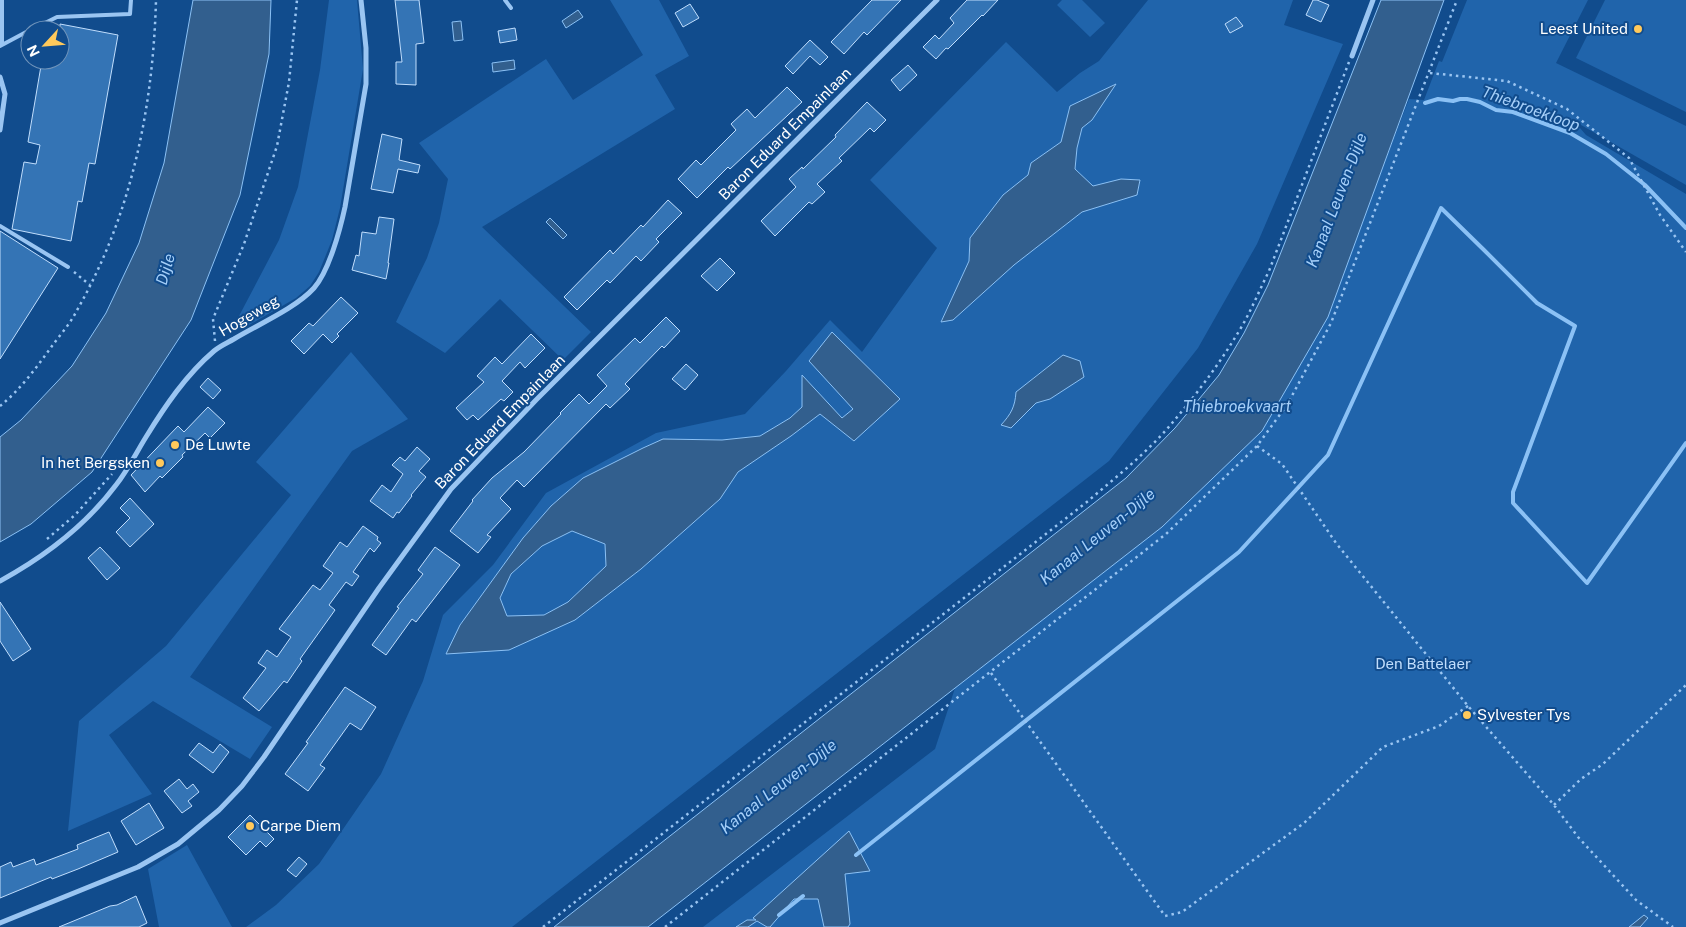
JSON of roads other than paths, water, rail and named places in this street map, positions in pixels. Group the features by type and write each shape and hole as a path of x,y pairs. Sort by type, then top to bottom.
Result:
{"street":[{"name":"Hogeweg","path":"0,581 54,547 95,509 116,486 186,378 215,350 300,300 314,288 324,273 345,208 366,84 366,48 361,0"},
{"name":"Baron Eduard Empainlaan","path":"0,923 138,867 178,844 219,810 242,786 264,757 385,580 451,489 523,414 937,0"},
{"path":"1352,56 1373,0"},
{"path":"0,77 5,94 0,130"}],"lane":[{"path":"2,0 1,45 20,35"},
{"path":"51,20 57,17 130,14 131,0"},
{"path":"505,0 511,8"},
{"path":"0,226 68,268"}],"water":[{"name":"Dijle","path":"193,0 271,0 269,54 240,195 191,320 92,472 31,524 0,542 0,437 21,420 72,366 106,313 139,243 164,163"},
{"name":"Thiebroekvaart","path":"1381,0 1444,0 1328,317 1262,431 1162,527 648,927 554,927 1126,478 1175,428 1219,375 1244,333 1268,285"},
{"path":"578,10 583,17 566,28 562,21"},
{"path":"461,21 463,40 454,41 452,22"},
{"path":"514,60 515,69 493,72 492,63"},
{"path":"1116,84 1092,120 1082,128 1077,148 1075,169 1093,186 1121,179 1140,180 1137,195 1082,212 1014,265 953,320 941,322 969,261 970,238 1003,195 1028,175 1031,163 1061,142 1070,106"},
{"path":"550,218 567,235 563,239 546,222"},
{"path":"832,332 900,399 854,441 820,414 738,472 720,499 641,569 575,620 509,650 446,654 460,625 523,538 551,506 583,478 663,439 722,440 760,436 790,418 802,407 802,375 842,418 853,409 809,361","holes":["572,531 605,544 606,566 568,602 544,615 507,616 500,598 511,574 542,546"]},
{"path":"1063,355 1080,361 1084,377 1050,399 1036,403 1011,428 1001,425 1012,410 1016,392"},
{"path":"849,831 870,871 845,874 850,924 848,927 824,927 818,899 794,899 770,927 757,921 748,927 736,927 747,920 756,920 753,918"},
{"path":"1644,915 1648,918 1640,927 1629,927"}],"waterway":[{"name":"Thiebroekloop","path":"1425,103 1438,99 1453,101 1467,99 1480,102 1496,110 1513,112 1570,133 1606,154 1645,185 1686,228"},
{"path":"856,855 1239,552 1328,455 1441,208 1537,303 1575,326 1513,492 1513,503 1587,583 1686,443"},
{"path":"779,915 803,896"}],"place":[{"name":"Leest United","path":"1638,29"},
{"name":"De Luwte","path":"175,445"},
{"name":"In het Bergsken","path":"160,463"},
{"name":"Sylvester Tys","path":"1467,715"},
{"name":"Carpe Diem","path":"250,826"}],"water label":[{"name":"Kanaal Leuven-Dijle","path":"1336,200"},
{"name":"Kanaal Leuven-Dijle","path":"1097,536"},
{"name":"Kanaal Leuven-Dijle","path":"778,786"}],"park label":[{"name":"Den Battelaer","path":"1423,664"}]}
